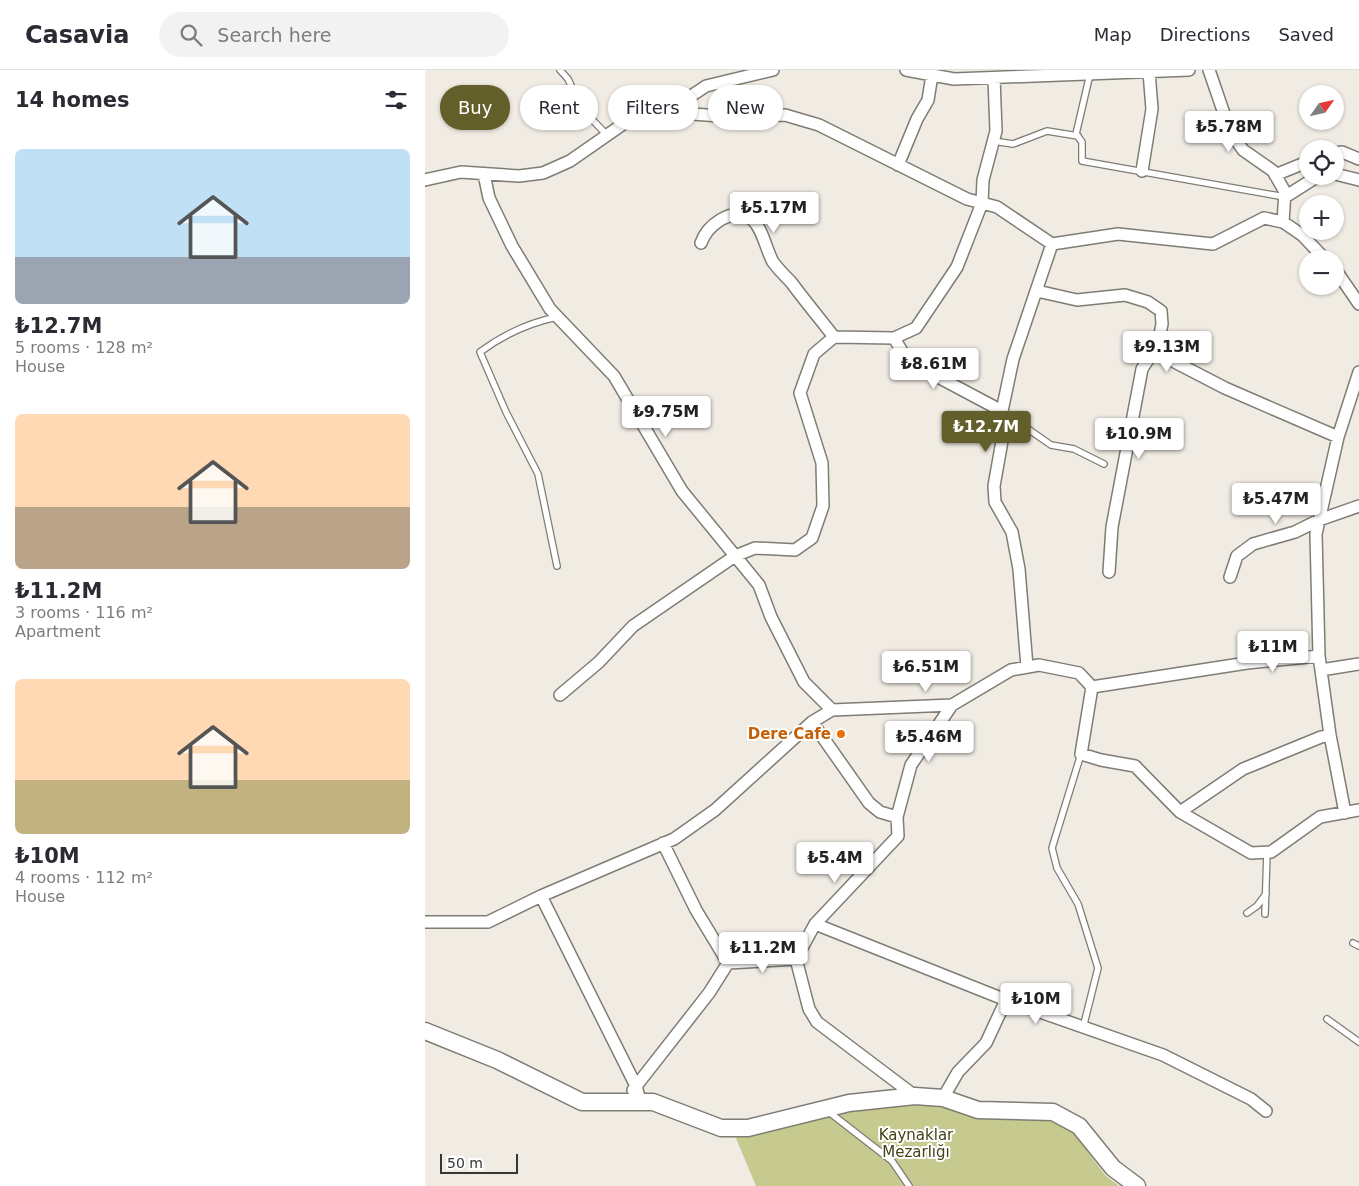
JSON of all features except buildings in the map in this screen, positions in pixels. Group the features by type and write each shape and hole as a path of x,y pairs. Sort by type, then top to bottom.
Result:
{"street":[{"path":"698,91 706,86 773,70"},
{"path":"906,70 954,79 1189,70"},
{"path":"1209,70 1230,131 1243,150 1275,175 1285,192 1283,222"},
{"path":"1142,172 1152,110 1149,72"},
{"path":"897,165 928,100 932,75"},
{"path":"560,695 599,662 633,626 735,556 755,548 795,550 813,538 823,506 822,463 800,393 813,354 834,337 894,338 916,328 957,266 982,203 983,180 996,131 994,78"},
{"path":"698,114 785,115 819,125 967,200 997,207 1052,244 1118,234 1213,244 1264,218 1283,222 1302,235 1316,250"},
{"path":"425,180 461,172 519,176 543,173 570,161 614,130"},
{"path":"1344,153 1359,159"},
{"path":"1275,175 1299,165"},
{"path":"484,174 489,198 512,246 550,310 614,376 682,491 759,585 771,617 804,682 831,710"},
{"path":"1344,176 1359,180"},
{"path":"1285,196 1303,185"},
{"path":"701,243 704,234 712,225 725,217 739,215 751,218 758,228 774,262 834,337"},
{"path":"1027,667 1019,569 1012,532 995,502 994,486 1002,441 1002,411 1013,359 1052,244"},
{"path":"1344,282 1359,304"},
{"path":"1037,291 1077,300 1125,295 1148,302 1161,311 1162,324 1158,344 1143,369 1112,527 1109,572"},
{"path":"894,338 906,358 1002,411"},
{"path":"1158,344 1169,359 1217,384 1338,437"},
{"path":"1345,812 1330,735 1319,656 1316,534 1338,437 1359,372"},
{"path":"1230,577 1237,556 1253,544 1295,532 1319,520 1359,506"},
{"path":"1092,687 1247,663 1319,656"},
{"path":"1321,670 1359,664"},
{"path":"915,1096 817,1022 809,1009 796,959 815,924 898,836 897,817 911,765 952,705 1011,670 1039,665 1079,673 1092,687"},
{"path":"1092,687 1081,754 1101,760 1135,766 1180,812 1251,853 1271,852 1320,818 1359,810"},
{"path":"425,922 488,922 541,896 674,839 715,810 812,722 831,710 952,705"},
{"path":"812,722 869,803 880,812 897,817"},
{"path":"1180,812 1243,769 1321,736 1330,735"},
{"path":"663,844 696,910 728,963"},
{"path":"541,896 634,1096"},
{"path":"815,924 1005,1000 1163,1055 1251,1099 1266,1110"},
{"path":"728,963 796,959"},
{"path":"634,1096 709,993 728,963"},
{"path":"943,1098 958,1072 986,1043 1005,1000"},
{"path":"425,1031 497,1060 582,1102 634,1096 721,1128 749,1128 849,1103 915,1096 943,1098 978,1110 1053,1112 1079,1126 1113,1168 1137,1186"}],"lane":[{"path":"560,70 568,79 582,109 607,135"},
{"path":"1090,74 1076,134 1082,142 1082,161 1285,196"},
{"path":"993,141 1013,144 1047,132 1078,136"},
{"path":"557,317 541,320 500,337 480,352 506,412 538,474 557,566"},
{"path":"1002,411 1051,445 1074,449 1104,464"},
{"path":"1081,754 1052,848 1057,868 1078,904 1098,968 1083,1028"},
{"path":"1265,914 1267,852"},
{"path":"1247,913 1257,906 1266,894"},
{"path":"1327,1019 1359,1042"},
{"path":"825,1109 892,1161 909,1186"}],"green space":[{"name":"Kaynaklar Mezarlığı","path":"913,1099 1049,1116 1072,1131 1105,1175 1119,1186 756,1186 735,1136"}],"place":[{"name":"Dere Cafe","path":"841,734"}]}
